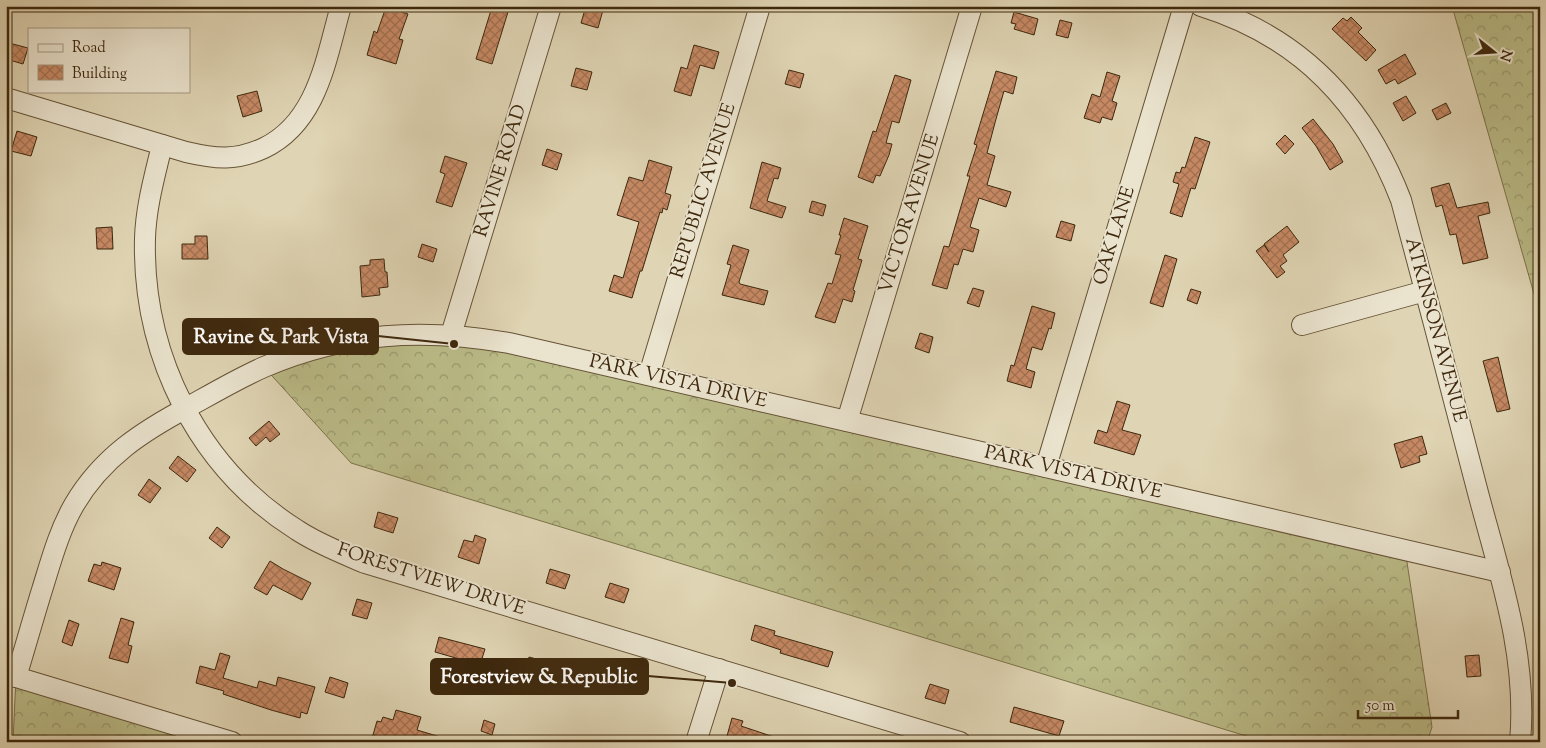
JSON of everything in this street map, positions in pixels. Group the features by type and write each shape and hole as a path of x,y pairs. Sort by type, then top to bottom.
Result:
{"street":[{"path":"6,98 211,158 227,158 253,153 281,138 298,121 309,105 317,88 341,6"},
{"name":"RAVINE ROAD","path":"451,335 551,6"},
{"name":"REPUBLIC AVENUE","path":"649,375 760,6"},
{"name":"VICTOR AVENUE","path":"847,421 972,6"},
{"name":"OAK LANE","path":"1046,466 1184,6"},
{"name":"ATKINSON AVENUE","path":"1201,6 1236,19 1272,37 1320,73 1364,125 1390,173 1401,200 1500,572 1518,652 1522,690 1520,742"},
{"name":"FORESTVIEW DRIVE","path":"162,145 148,211 145,237 146,284 160,352 185,408 203,440 222,465 236,480 297,531 334,550 365,562 960,742"},
{"path":"1302,325 1425,291"},
{"name":"PARK VISTA DRIVE","path":"11,675 61,530 74,504 97,473 125,446 140,434 185,408 264,367 324,347 387,335 451,335 509,343 1500,572"},
{"path":"696,742 719,670"},
{"path":"11,675 232,742"}],"green space":[{"path":"1452,6 1540,6 1540,315"},
{"path":"421,334 1405,549 1432,727 1427,742 1266,742 351,463 264,367"},
{"path":"16,677 232,742 13,742"}],"building":[{"path":"586,6 603,10 598,28 581,23"},
{"path":"386,7 408,14 399,39 403,40 396,64 367,55 374,31 377,33"},
{"path":"492,7 508,12 492,64 476,59"},
{"path":"1014,12 1038,19 1034,35 1014,29 1016,24 1011,23"},
{"path":"1351,17 1362,28 1358,32 1376,50 1366,61 1332,29 1343,18 1347,21"},
{"path":"1060,20 1072,23 1068,38 1056,35"},
{"path":"9,43 28,48 23,64 6,59"},
{"path":"694,45 719,52 714,69 700,65 691,96 674,91 681,67 687,69"},
{"path":"1405,54 1416,74 1398,84 1395,79 1386,84 1378,70"},
{"path":"576,68 592,72 587,90 571,86"},
{"path":"789,70 804,74 800,88 785,84"},
{"path":"996,71 1017,77 1013,94 1004,91 996,119 987,153 995,156 987,185 1011,192 1006,207 979,198 970,227 979,230 973,252 963,249 958,265 954,264 947,289 932,285 944,246 949,247 970,176 967,176 977,145 974,144"},
{"path":"1107,72 1120,76 1112,101 1117,103 1112,120 1102,117 1100,123 1084,118 1092,94 1100,97"},
{"path":"895,75 911,80 899,123 892,121 886,143 892,144 889,155 880,176 876,175 873,183 858,177 873,131 876,132"},
{"path":"257,91 262,111 243,117 237,96"},
{"path":"1406,96 1416,113 1403,121 1393,103"},
{"path":"1446,103 1451,113 1437,120 1432,110"},
{"path":"1313,119 1333,144 1343,162 1330,170 1316,146 1302,128"},
{"path":"17,131 37,137 31,156 11,151"},
{"path":"1285,135 1294,144 1285,154 1276,144"},
{"path":"1195,137 1210,142 1195,189 1191,188 1182,217 1170,213 1179,184 1173,182 1176,172 1180,173 1182,167 1185,168"},
{"path":"547,149 562,154 557,170 542,165"},
{"path":"445,156 467,163 452,207 436,202 445,174 440,172"},
{"path":"649,160 672,167 665,193 671,195 667,210 663,208 662,213 660,212 632,298 609,291 614,275 623,278 639,222 617,215 629,177 643,181"},
{"path":"762,162 781,168 778,179 774,178 767,201 786,207 782,218 750,208"},
{"path":"1449,183 1457,208 1488,202 1490,213 1478,216 1488,258 1463,264 1456,234 1450,235 1442,205 1436,207 1431,188"},
{"path":"812,201 826,205 823,216 809,212"},
{"path":"844,218 868,226 858,259 862,260 853,290 855,291 852,302 843,299 835,323 815,317 828,283 832,284 841,255 835,254"},
{"path":"1061,221 1075,225 1071,241 1056,237"},
{"path":"1287,226 1299,242 1283,255 1287,261 1280,266 1285,272 1277,278 1256,251 1264,245 1269,252 1264,244"},
{"path":"112,227 113,249 97,249 96,228"},
{"path":"195,236 207,236 208,259 182,259 182,244 195,244"},
{"path":"422,244 437,249 433,262 418,257"},
{"path":"733,245 749,250 739,282 740,284 768,291 764,305 722,295 731,265 727,264"},
{"path":"1165,255 1177,259 1163,307 1150,303"},
{"path":"384,259 388,287 379,288 380,295 362,297 360,266 370,265 370,260"},
{"path":"973,288 984,291 979,307 967,303"},
{"path":"1191,289 1201,292 1197,304 1187,300"},
{"path":"1032,306 1055,313 1051,329 1049,328 1042,350 1032,347 1026,369 1035,372 1031,388 1007,381 1011,365 1014,366"},
{"path":"920,333 933,337 929,353 915,348"},
{"path":"1498,357 1510,409 1497,412 1483,361"},
{"path":"1117,401 1130,405 1122,430 1141,435 1134,455 1094,443 1098,430 1107,433"},
{"path":"269,421 280,434 270,442 266,437 256,446 249,438"},
{"path":"1422,436 1427,454 1419,456 1420,462 1401,468 1394,444"},
{"path":"178,456 196,470 187,482 169,468"},
{"path":"149,479 161,488 150,503 138,495"},
{"path":"378,512 398,518 393,533 374,527"},
{"path":"217,527 230,537 222,548 209,538"},
{"path":"475,535 486,539 479,564 458,557 464,540 473,542"},
{"path":"270,561 311,583 302,600 273,585 267,595 254,588"},
{"path":"102,562 121,568 114,590 88,581 94,564 101,566"},
{"path":"550,569 570,575 565,589 546,583"},
{"path":"610,583 629,589 624,603 605,597"},
{"path":"357,599 372,603 367,619 352,615"},
{"path":"121,618 134,622 128,645 132,646 128,663 109,658"},
{"path":"69,620 79,624 72,646 62,642"},
{"path":"755,625 775,631 774,635 833,652 828,667 780,653 781,650 751,640"},
{"path":"439,637 485,649 480,665 435,652"},
{"path":"220,653 230,656 223,678 257,688 259,681 276,686 278,677 315,687 307,714 301,712 300,718 271,710 223,694 224,691 196,683 200,666 215,670"},
{"path":"1479,655 1481,676 1467,677 1465,656"},
{"path":"529,657 544,661 540,677 524,672"},
{"path":"330,677 348,683 344,698 325,692"},
{"path":"930,684 949,690 945,704 925,698"},
{"path":"1014,707 1064,721 1059,736 1010,722"},
{"path":"396,710 421,717 417,730 447,739 446,742 371,742 377,721 381,722 383,717 393,720"},
{"path":"732,718 743,721 741,726 783,740 782,742 746,742 727,736"},
{"path":"484,720 495,724 492,735 481,731"}],"place":[{"name":"Ravine & Park Vista","path":"454,344"},
{"name":"Forestview & Republic","path":"732,683"}]}
